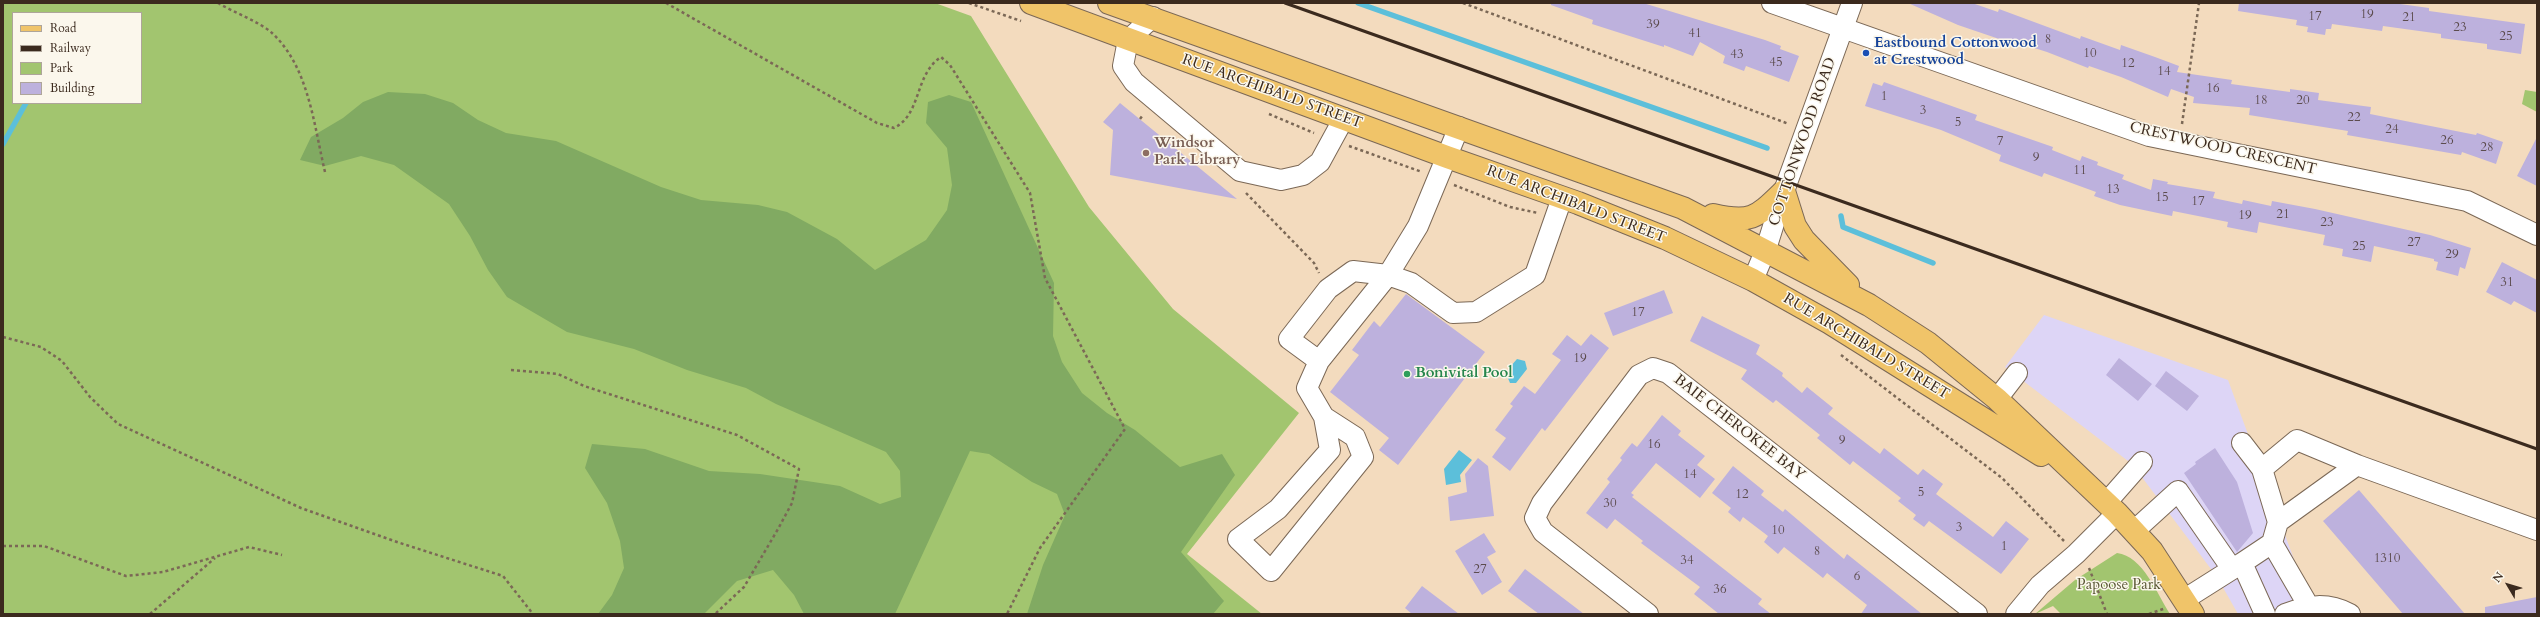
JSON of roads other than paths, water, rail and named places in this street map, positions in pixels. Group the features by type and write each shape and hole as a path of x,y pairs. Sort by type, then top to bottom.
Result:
{"main road":[{"name":"RUE ARCHIBALD STREET","path":"1109,3 1153,17 1683,208 1766,249 1869,304 1928,343 1996,399 2112,508 2152,551 2181,607"},
{"name":"RUE ARCHIBALD STREET","path":"1030,14 1128,40 1447,157 1560,208 1665,238 1753,280 1910,371 2084,483"},
{"path":"1683,208 1736,220 1748,220 1762,213 1784,191 1795,226 1804,240 1869,304"}],"street":[{"name":"CRESTWOOD CRESCENT","path":"1772,3 2149,136 2467,201 2537,235"},
{"name":"COTTONWOOD ROAD","path":"1753,280 1766,249 1784,191 1852,3"},
{"path":"1153,17 1128,40 1123,66 1134,82 1240,171 1281,180 1303,174 1320,162 1344,118"},
{"path":"1324,417 1355,437 1363,457 1271,571 1238,538 1278,510 1330,450 1324,417 1307,388 1319,361 1388,275 1418,226 1439,179 1459,127"},
{"path":"1319,361 1289,339 1328,289 1353,271 1388,275 1411,283 1453,313 1476,312 1535,275 1560,208"},
{"name":"BAIE CHEROKEE BAY","path":"1648,614 1543,532 1535,518 1542,503 1639,375 1654,368 1668,373 1977,614"},
{"path":"1996,399 2017,373"},
{"path":"2262,469 2297,440 2358,465 2537,530"},
{"path":"2181,607 2237,566 2272,543 2278,522 2262,469 2242,443"},
{"path":"2016,614 2040,584 2076,554 2112,508 2142,462"},
{"path":"2278,522 2358,465"},
{"path":"2134,532 2178,491 2237,566 2265,614"},
{"path":"2272,543 2308,605"},
{"path":"2285,614 2308,605 2338,608 2350,614"}],"water":[{"path":"1517,359 1525,361 1527,369 1516,383 1510,383 1507,376 1510,367"},
{"path":"1459,450 1472,460 1460,475 1461,482 1446,485 1444,469"}],"waterway":[{"path":"1358,3 1767,148"},
{"path":"3,144 25,104"},
{"path":"1841,216 1843,227 1933,263"}],"railway":[{"path":"1285,3 2537,449"}],"place":[{"name":"Eastbound Cottonwood at Crestwood","path":"1866,53"},
{"name":"Windsor Park Library","path":"1146,153"},
{"name":"Bonivital Pool","path":"1407,374"}],"park label":[{"name":"Papoose Park","path":"2119,586"}]}
